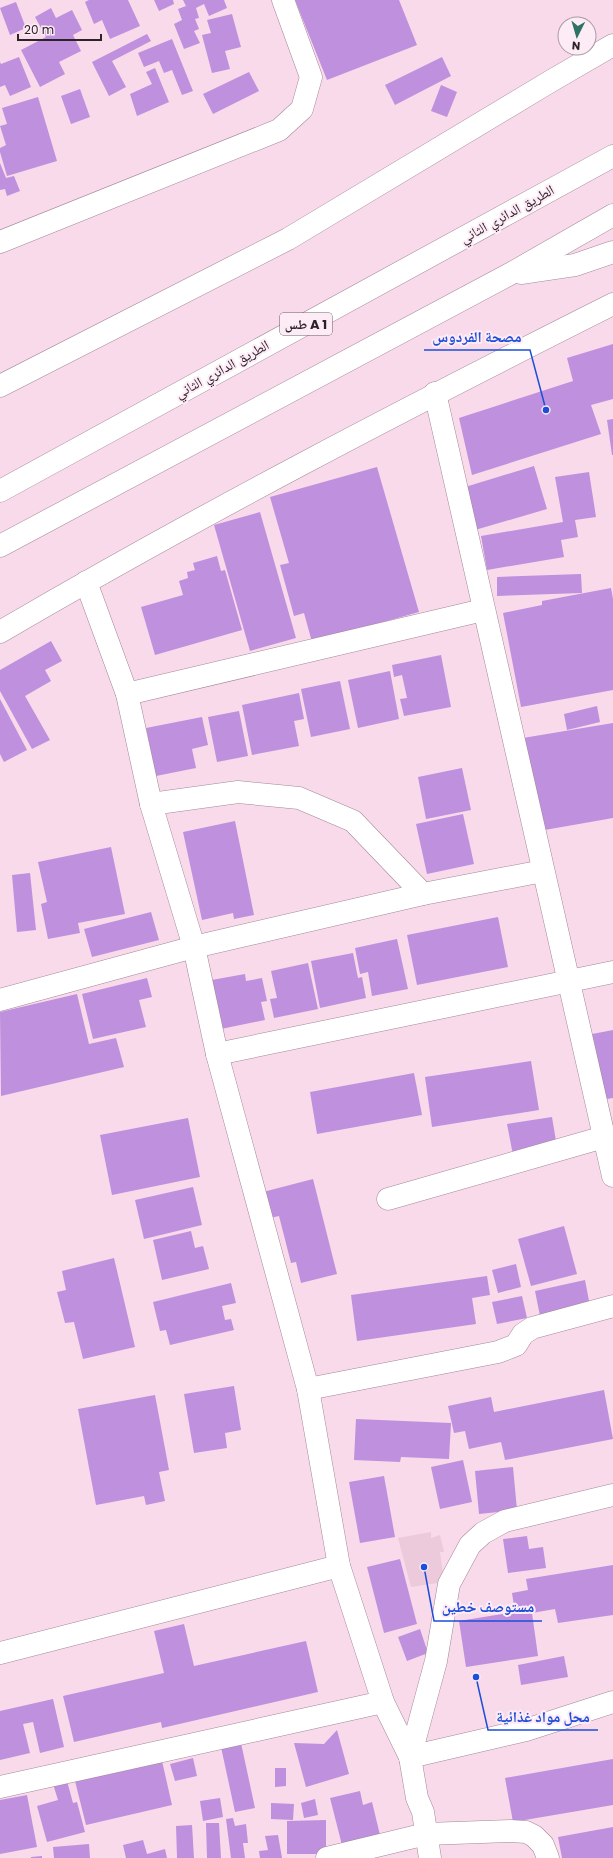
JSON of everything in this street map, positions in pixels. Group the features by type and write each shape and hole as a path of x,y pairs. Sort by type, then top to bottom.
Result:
{"main road":[{"path":"0,242 279,130 302,109 311,77 283,0"},
{"path":"0,386 288,239 551,80 613,46"},
{"name":"الطريق الدائري الثاني","path":"0,491 613,156"},
{"path":"0,546 510,274 613,215"},
{"path":"510,274 575,265 613,252"},
{"path":"0,632 86,582 435,393 613,304"},
{"path":"435,393 483,610 613,1176"},
{"path":"86,582 127,694 151,804 194,947 217,1054 308,1389 338,1566 383,1702 410,1757 417,1798 423,1812 430,1858"},
{"path":"127,694 483,610"},
{"path":"151,804 238,792 299,798 353,821 422,894"},
{"path":"0,1000 194,947 422,894 543,870"},
{"path":"217,1054 613,972"},
{"path":"388,1199 604,1137"},
{"path":"308,1389 498,1352 516,1344 523,1334 532,1328 613,1306"},
{"path":"410,1757 436,1661 449,1584 470,1545 482,1533 504,1521 613,1495"},
{"path":"0,1653 338,1566"},
{"path":"0,1787 383,1702"},
{"path":"410,1757 526,1730 613,1702"},
{"path":"327,1858 426,1834 526,1832 534,1836 543,1845 548,1858"}],"shaded area":[{"path":"431,1532 431,1538 440,1535 444,1552 440,1552 444,1582 411,1587 398,1538"}],"building":[{"path":"89,0 128,0 140,26 110,39 102,20 94,24 85,2"},
{"path":"154,0 173,0 174,4 159,11"},
{"path":"183,0 224,0 227,8 209,16 204,4 196,8 199,18 195,19 199,29 194,31 200,43 184,49 174,24 182,20 178,9 186,6"},
{"path":"295,0 399,0 417,45 327,80"},
{"path":"16,2 26,28 10,35 0,8"},
{"path":"51,8 56,18 72,10 82,30 73,35 81,51 59,62 65,74 40,87 21,50 46,37 35,17"},
{"path":"232,14 241,47 225,51 230,69 212,73 202,35 211,33 207,20"},
{"path":"147,34 151,41 112,61 126,87 109,96 92,62"},
{"path":"172,39 193,91 182,95 172,70 164,73 159,61 144,67 138,53"},
{"path":"19,57 31,87 10,96 5,85 0,87 0,62 1,64"},
{"path":"442,57 451,76 395,105 385,85"},
{"path":"155,68 169,102 137,116 130,94 152,84 146,72"},
{"path":"249,72 259,91 213,114 203,94"},
{"path":"441,85 457,92 447,117 431,111"},
{"path":"80,89 90,117 71,124 61,96"},
{"path":"38,97 57,161 7,176 0,152 0,148 6,145 0,126 7,124 2,108"},
{"path":"0,163 6,178 14,176 20,191 7,196 5,189 0,190"},
{"path":"613,344 613,399 591,405 601,434 472,475 459,418 573,381 567,358"},
{"path":"613,419 613,455 612,455 607,420"},
{"path":"534,466 547,509 475,530 462,488"},
{"path":"377,467 419,612 312,642 304,613 294,616 280,565 289,563 270,497"},
{"path":"589,472 596,517 575,520 578,537 561,540 564,557 487,570 481,536 563,522 555,477"},
{"path":"260,512 296,638 250,651 214,525"},
{"path":"217,556 221,571 225,570 242,630 155,655 141,607 183,595 179,581 188,578 187,572 195,570 193,563"},
{"path":"581,574 582,593 497,596 497,577"},
{"path":"611,588 613,599 613,690 521,707 503,613 542,605 542,601"},
{"path":"51,641 62,661 45,670 51,681 25,696 50,740 32,749 0,691 0,670"},
{"path":"441,655 451,707 404,716 400,699 407,698 402,675 394,677 392,665"},
{"path":"390,671 399,719 358,728 348,680"},
{"path":"340,681 350,729 311,737 301,689"},
{"path":"299,693 304,719 294,721 299,746 252,755 242,705"},
{"path":"0,699 27,750 4,762 0,754"},
{"path":"597,706 600,722 567,730 564,714"},
{"path":"239,711 248,756 217,762 208,717"},
{"path":"202,717 208,745 192,749 196,768 156,776 146,728"},
{"path":"613,723 613,818 539,831 523,738"},
{"path":"462,768 471,810 426,819 418,777"},
{"path":"463,814 474,864 427,874 416,824"},
{"path":"235,821 254,915 234,919 233,913 202,920 183,832"},
{"path":"111,847 125,914 78,923 80,933 48,939 41,904 47,902 38,862"},
{"path":"30,873 36,930 17,932 12,875"},
{"path":"151,912 159,940 92,957 84,929"},
{"path":"498,917 508,967 417,985 407,935"},
{"path":"397,939 408,989 372,996 368,972 360,974 355,948"},
{"path":"353,953 358,978 362,977 366,998 320,1008 311,961"},
{"path":"308,963 318,1009 274,1018 270,999 277,998 271,971"},
{"path":"245,974 246,981 262,978 267,1001 261,1002 265,1020 216,1030 206,981"},
{"path":"147,978 152,997 139,1000 146,1027 93,1039 82,994"},
{"path":"77,994 89,1044 116,1038 124,1067 1,1096 0,1012"},
{"path":"613,1030 613,1098 601,1100 587,1035"},
{"path":"531,1061 539,1110 432,1127 425,1077"},
{"path":"414,1073 422,1115 317,1134 310,1092"},
{"path":"552,1117 557,1147 513,1155 507,1124"},
{"path":"188,1118 200,1177 112,1195 100,1135"},
{"path":"313,1179 337,1274 301,1283 296,1262 291,1263 279,1216 270,1218 263,1192"},
{"path":"193,1187 202,1225 144,1239 135,1200"},
{"path":"564,1226 577,1274 531,1286 518,1239"},
{"path":"191,1231 195,1248 203,1246 209,1269 162,1280 153,1240"},
{"path":"114,1258 135,1347 83,1359 74,1322 65,1323 57,1292 66,1290 62,1271"},
{"path":"516,1264 521,1287 498,1293 492,1270"},
{"path":"487,1276 490,1295 472,1298 476,1324 357,1341 351,1295"},
{"path":"585,1280 590,1306 540,1316 535,1291"},
{"path":"231,1283 236,1303 222,1306 225,1320 231,1319 234,1330 170,1345 166,1330 160,1331 153,1302"},
{"path":"522,1296 527,1318 497,1324 492,1302"},
{"path":"234,1386 241,1430 225,1433 227,1448 194,1453 184,1394"},
{"path":"604,1390 613,1439 505,1460 501,1442 469,1449 465,1431 454,1433 448,1406 491,1397 494,1412"},
{"path":"155,1395 169,1470 159,1472 165,1501 146,1505 144,1496 96,1505 78,1409"},
{"path":"356,1419 451,1423 449,1459 401,1457 400,1462 354,1460"},
{"path":"463,1460 472,1502 440,1509 431,1467"},
{"path":"513,1467 517,1510 479,1514 475,1471"},
{"path":"384,1476 395,1537 360,1543 349,1482"},
{"path":"527,1536 529,1549 543,1547 546,1568 508,1573 503,1539"},
{"path":"400,1559 417,1624 384,1633 367,1567"},
{"path":"613,1565 613,1615 558,1623 555,1609 532,1613 538,1656 466,1667 459,1621 515,1612 512,1593 528,1590 526,1579"},
{"path":"184,1624 194,1666 306,1641 318,1692 162,1728 161,1722 74,1742 63,1696 164,1673 154,1631"},
{"path":"420,1629 428,1653 407,1661 398,1637"},
{"path":"564,1656 568,1677 521,1685 518,1665"},
{"path":"53,1699 64,1747 40,1753 33,1722 23,1724 30,1753 0,1760 0,1711"},
{"path":"337,1730 349,1774 306,1787 294,1743 324,1744"},
{"path":"241,1743 255,1808 235,1812 221,1747"},
{"path":"193,1758 197,1776 175,1781 170,1764"},
{"path":"613,1759 613,1805 513,1822 505,1778"},
{"path":"162,1761 172,1805 86,1825 75,1781"},
{"path":"275,1768 286,1768 286,1786 275,1787"},
{"path":"67,1781 73,1803 77,1802 85,1832 47,1842 37,1806 58,1800 53,1784"},
{"path":"360,1791 363,1805 372,1802 380,1835 342,1845 330,1798"},
{"path":"27,1795 37,1847 0,1854 0,1800"},
{"path":"220,1798 223,1817 203,1821 200,1801"},
{"path":"315,1799 318,1815 304,1818 301,1803"},
{"path":"271,1803 294,1804 293,1820 271,1819"},
{"path":"233,1818 235,1826 246,1824 248,1843 243,1843 245,1858 231,1858 226,1819"},
{"path":"326,1820 326,1854 287,1854 287,1821"},
{"path":"206,1823 219,1823 221,1858 207,1858"},
{"path":"192,1825 194,1858 177,1858 176,1826"},
{"path":"613,1827 613,1858 562,1858 558,1837"},
{"path":"278,1835 282,1858 260,1858 259,1851 268,1850 265,1836"},
{"path":"143,1840 147,1854 165,1849 167,1858 126,1858 123,1845"},
{"path":"89,1844 90,1858 54,1858 53,1847"},
{"path":"42,1856 42,1858 31,1858 31,1857"}],"place":[{"name":"مصحة الفردوس","path":"546,410"},
{"name":"مستوصف خطين","path":"424,1567"},
{"name":"محل مواد غذائية","path":"476,1677"}]}
